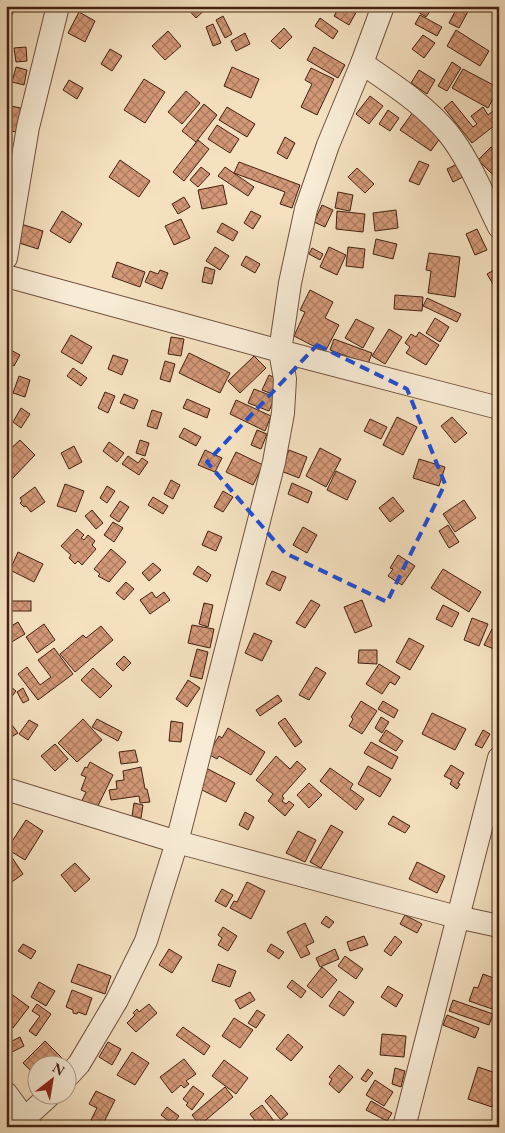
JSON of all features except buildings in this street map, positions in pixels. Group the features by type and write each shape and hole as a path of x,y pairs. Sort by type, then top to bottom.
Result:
{"street":[{"path":"6,258 28,127 58,6"},
{"path":"78,1065 117,1000 146,941 177,842 274,462 283,412 285,378 280,352 290,283 306,209 382,6"},
{"path":"362,63 410,96 448,133 473,173 499,227"},
{"path":"6,276 280,352 499,408"},
{"path":"404,1127 499,758"},
{"path":"6,789 177,842 457,917 499,926"},
{"path":"6,1093 28,1123 41,1106"}],"highlighted area":[{"path":"317,345 407,389 445,484 387,602 285,553 207,462"}]}
